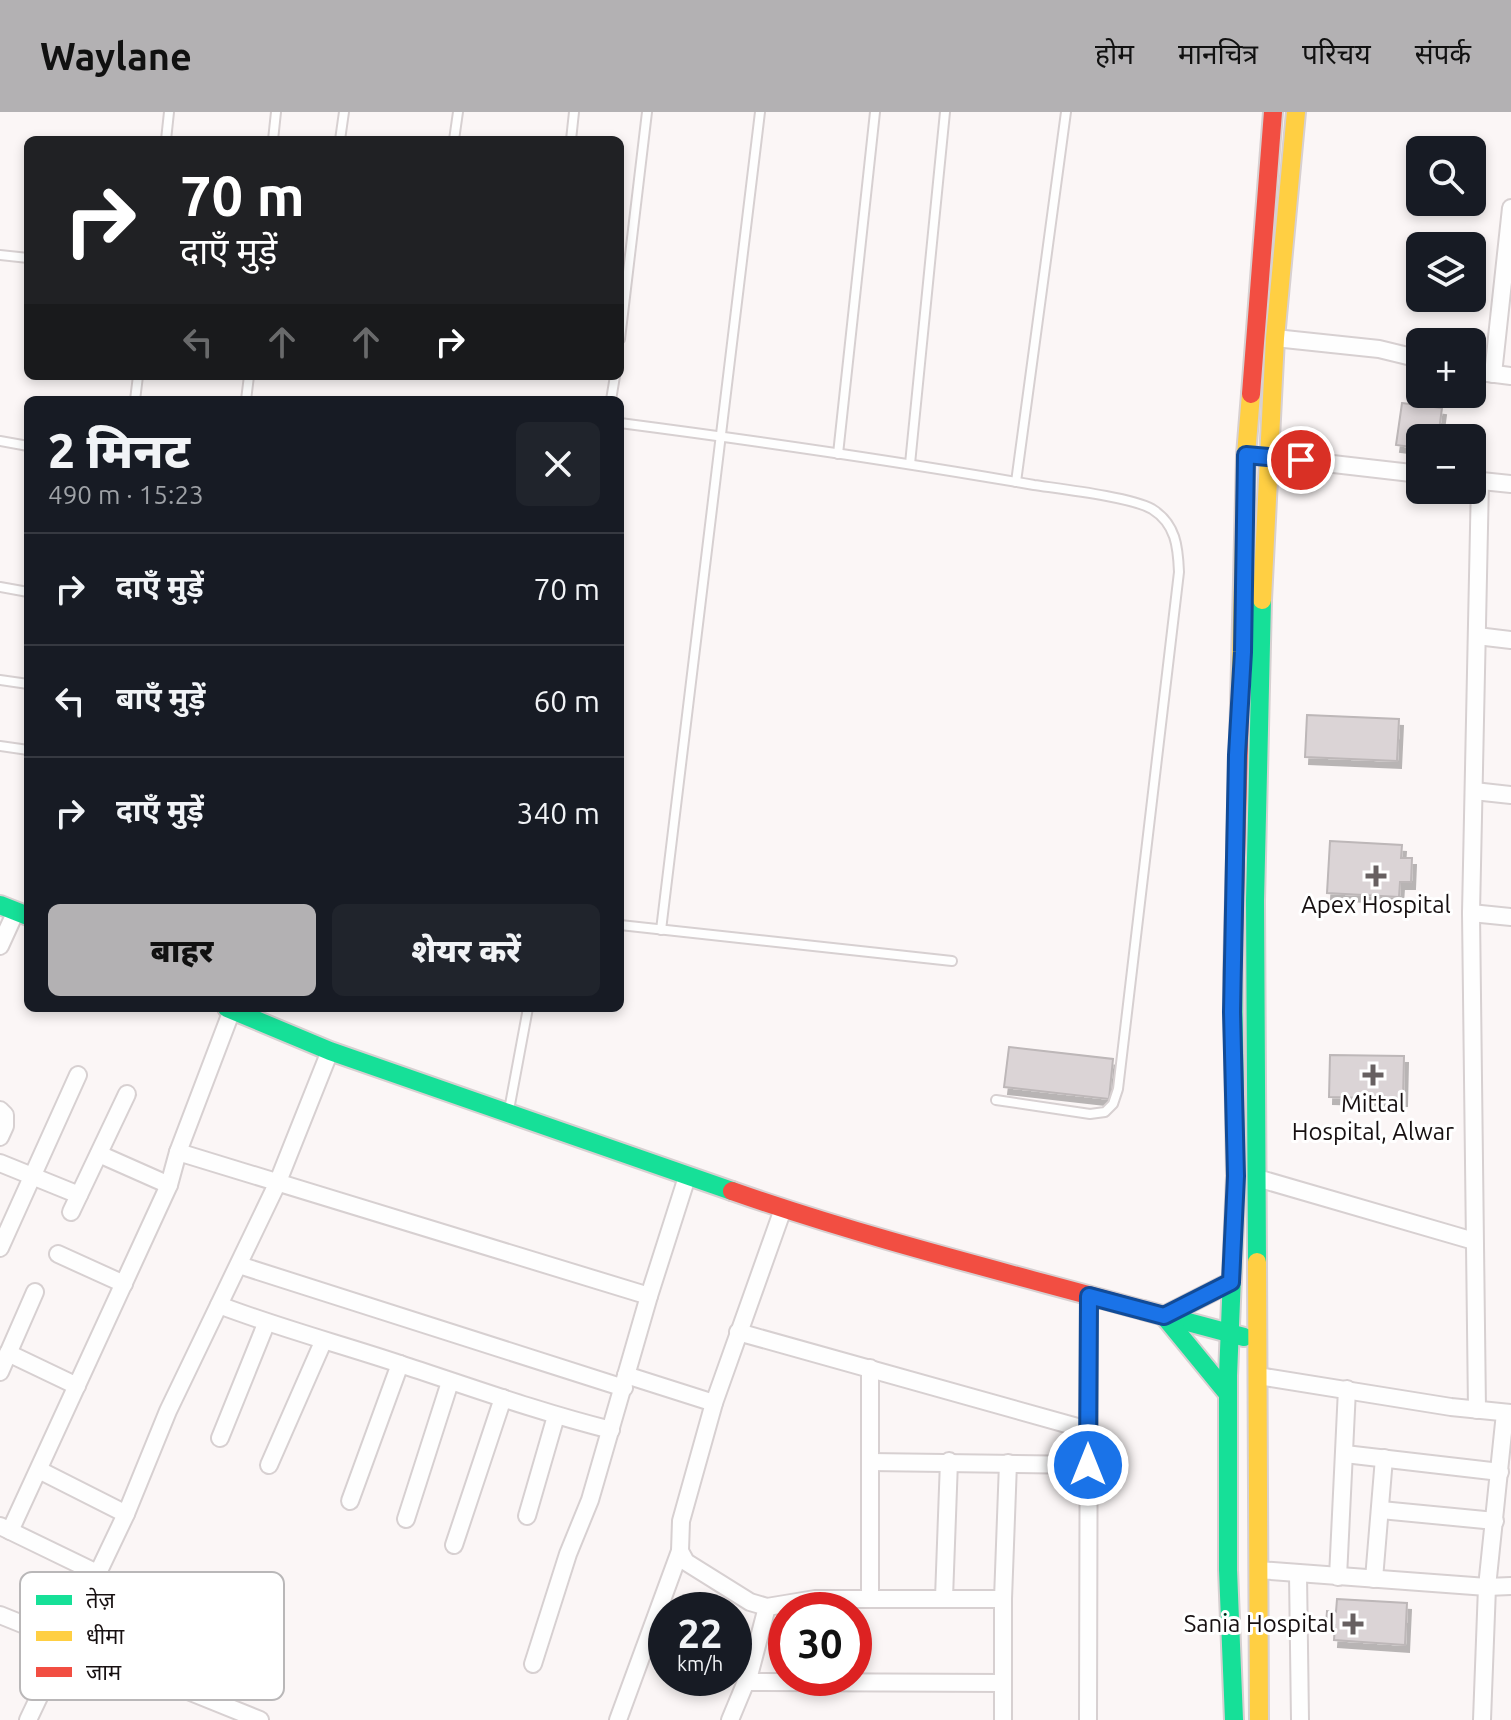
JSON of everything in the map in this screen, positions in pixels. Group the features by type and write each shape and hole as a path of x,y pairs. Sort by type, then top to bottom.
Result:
{"main road":[{"path":"1234,1720 1228,1570 1228,1394 1236,1176 1232,1012 1237,755 1243,652 1246,455 1273,117 1295,118 1275,338 1271,457 1263,561 1256,782 1259,1720"},
{"path":"237,1012 330,1051 783,1209 1257,1340"},
{"path":"1164,1316 1231,1282"},
{"path":"1164,1316 1228,1394"}],"street":[{"path":"1493,374 1511,208"},
{"path":"1275,338 1379,349 1406,356"},
{"path":"1486,373 1511,376"},
{"path":"1246,455 1406,472"},
{"path":"1486,481 1511,484"},
{"path":"1476,504 1477,636 1471,913 1477,1410"},
{"path":"1477,636 1511,640"},
{"path":"1474,791 1511,795"},
{"path":"0,946 15,911"},
{"path":"1471,913 1511,917"},
{"path":"95,1572 5,1529 39,1470 169,1185 229,1012"},
{"path":"100,1572 168,1411 277,1184 330,1051"},
{"path":"0,1248 78,1075"},
{"path":"71,1212 127,1094"},
{"path":"0,1110 5,1115 5,1126 0,1137"},
{"path":"178,1152 649,1296"},
{"path":"99,1154 169,1185"},
{"path":"0,1163 79,1195"},
{"path":"533,1664 568,1554 590,1500 687,1177"},
{"path":"1257,1178 1474,1241"},
{"path":"618,1720 680,1551 681,1521 714,1403 783,1209"},
{"path":"58,1254 124,1284"},
{"path":"239,1265 625,1382 714,1403"},
{"path":"0,1372 35,1292"},
{"path":"1088,1720 1089,1296"},
{"path":"219,1305 266,1324 556,1416 611,1430"},
{"path":"220,1438 266,1324"},
{"path":"738,1332 1088,1430"},
{"path":"269,1465 323,1342"},
{"path":"8,1353 77,1386"},
{"path":"350,1501 400,1364"},
{"path":"870,1368 870,1592"},
{"path":"1258,1376 1508,1413 1487,1587 1482,1720"},
{"path":"406,1519 450,1382"},
{"path":"1338,1577 1347,1389"},
{"path":"454,1545 503,1398"},
{"path":"527,1516 556,1416"},
{"path":"1345,1454 1500,1472"},
{"path":"1374,1579 1384,1458"},
{"path":"944,1598 949,1461"},
{"path":"870,1462 1088,1465"},
{"path":"1003,1720 1008,1463"},
{"path":"39,1470 126,1514"},
{"path":"1381,1510 1495,1521"},
{"path":"680,1551 686,1562 697,1571 750,1602 767,1607 752,1661"},
{"path":"1258,1570 1487,1587 1511,1586"},
{"path":"1298,1574 1300,1720"},
{"path":"872,1598 1003,1599"},
{"path":"0,1615 20,1624"},
{"path":"752,1682 1003,1683"},
{"path":"730,1720 740,1696"},
{"path":"28,1720 38,1700"},
{"path":"209,1700 260,1720"}],"lane":[{"path":"166,136 169,112"},
{"path":"273,136 276,112"},
{"path":"341,136 344,112"},
{"path":"455,136 458,112"},
{"path":"571,136 574,112"},
{"path":"624,297 647,112"},
{"path":"661,930 760,112"},
{"path":"838,454 875,112"},
{"path":"910,464 945,112"},
{"path":"1016,482 1066,112"},
{"path":"0,255 24,258"},
{"path":"624,424 910,464 1115,499 1150,508 1169,524 1178,545 1179,572 1118,1089 1113,1104 1105,1112 1090,1114 996,1100"},
{"path":"0,441 24,445"},
{"path":"0,587 24,591"},
{"path":"0,680 24,683"},
{"path":"0,746 24,749"},
{"path":"624,925 952,961"},
{"path":"509,1115 527,1012"}],"building":[{"path":"1402,403 1406,404 1406,408 1442,408 1440,424 1406,424 1406,446 1396,445"},
{"path":"1307,715 1399,719 1397,761 1305,757"},
{"path":"1330,841 1402,845 1401,858 1412,858 1411,882 1400,882 1399,897 1327,893"},
{"path":"1009,1047 1113,1059 1109,1099 1004,1087"},
{"path":"1330,1055 1404,1056 1403,1099 1329,1097"},
{"path":"1337,1599 1407,1603 1405,1645 1334,1640 1335,1625 1326,1624 1327,1611 1336,1612"}],"traffic: fast":[{"path":"1257,1262 1255,901 1262,600"},
{"path":"0,905 24,914"},
{"path":"1233,973 1236,1176 1228,1376 1228,1570 1234,1720"},
{"path":"237,1012 330,1051 732,1191"},
{"path":"1228,1394 1164,1316 1231,1282"},
{"path":"1143,1310 1244,1337"}],"traffic: slow":[{"path":"1262,600 1275,338 1296,112"},
{"path":"1240,705 1246,455 1251,394"},
{"path":"1257,1262 1259,1720"}],"traffic: jam":[{"path":"1251,394 1273,112"},
{"path":"1233,973 1240,705"},
{"path":"732,1191 885,1239 1143,1310"}],"place":[{"name":"Apex Hospital","path":"1376,876"},
{"name":"Mittal Hospital, Alwar","path":"1373,1075"},
{"name":"Sania Hospital","path":"1353,1624"}],"route":[{"path":"1088,1465 1089,1296 1164,1316 1231,1282 1236,1176 1232,1012 1246,455 1301,460"}]}
